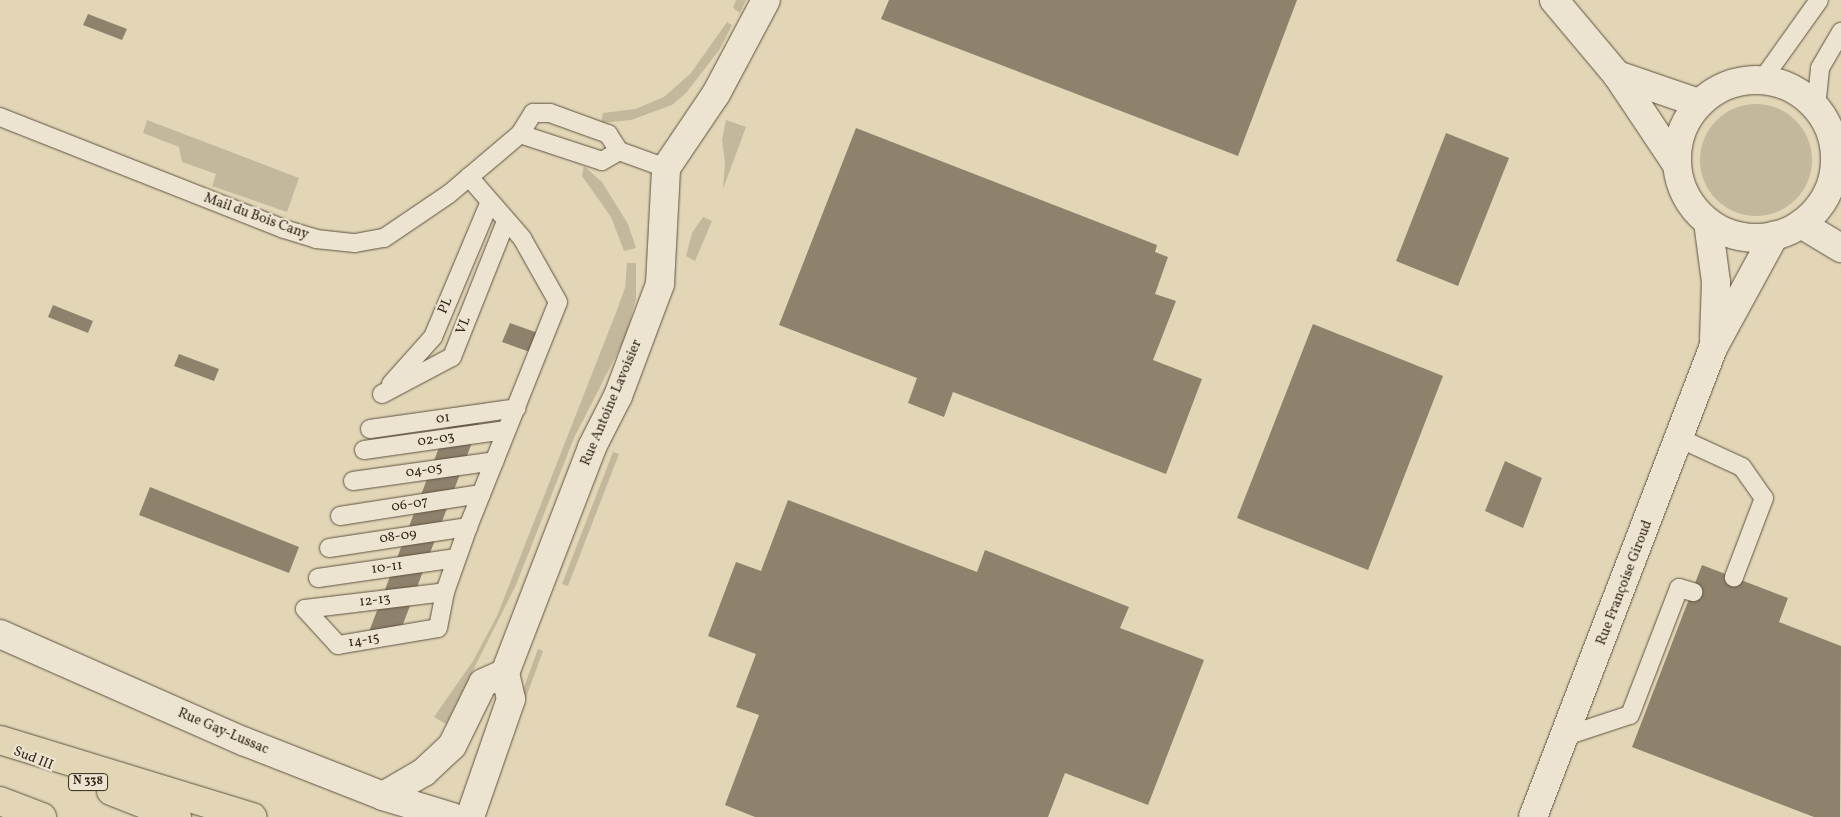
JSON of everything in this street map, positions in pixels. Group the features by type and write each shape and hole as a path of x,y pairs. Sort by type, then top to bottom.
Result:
{"highway":[{"path":"0,740 252,817"},
{"name":"Sud III","path":"0,746 177,817"},
{"path":"0,801 42,817"}],"street":[{"path":"666,168 716,94 766,0"},
{"path":"1554,0 1617,75 1677,165 1682,187 1692,207 1708,222 1740,237 1774,236 1801,224 1817,209 1838,176 1834,147 1828,126 1816,107 1791,88 1762,80 1728,85 1699,104 1682,132 1677,165"},
{"path":"1617,75 1699,104"},
{"name":"Rue Antoine Lavoisier","path":"505,673 592,447 618,396 660,284 666,168"},
{"name":"Rue Françoise Giroud","path":"1708,222 1716,282 1713,348"},
{"path":"1801,224 1841,248"},
{"name":"Rue Françoise Giroud","path":"1533,817 1681,439 1713,348 1774,236"},
{"name":"Rue Gay-Lussac","path":"0,634 242,741 383,796 452,817"},
{"path":"383,796 424,772 452,746 483,683 505,673 511,699 470,817"}],"lane":[{"path":"1762,80 1819,0"},
{"path":"1816,107 1820,68 1841,32"},
{"name":"Mail du Bois Cany","path":"0,117 316,239 355,242 384,238 415,219 520,134 533,113 550,114 608,134 619,151"},
{"path":"520,134 602,161 619,151 666,168"},
{"path":"445,592 468,527 558,302 522,238 490,204 469,177"},
{"name":"PL","path":"382,394 433,337 490,204"},
{"name":"VL","path":"382,394 452,356 506,221"},
{"name":"01","path":"370,430 517,408"},
{"name":"02-03","path":"364,450 507,430"},
{"path":"1681,439 1742,467 1764,498 1734,578"},
{"name":"04-05","path":"353,481 495,461"},
{"name":"06-07","path":"340,516 481,494"},
{"name":"08-09","path":"329,548 468,527"},
{"name":"10-11","path":"318,578 457,558"},
{"path":"1566,736 1630,715 1679,588 1692,592"},
{"name":"12-13","path":"306,609 445,592"},
{"name":"14-15","path":"306,609 338,645 438,628 445,592"}],"shaded area":[{"path":"736,0 746,0 740,13 733,8"},
{"path":"727,22 732,25 720,49 686,93 672,105 631,120 601,123 603,113 635,109 664,97 691,73"},
{"path":"1756,104 1777,108 1795,121 1808,139 1812,160 1808,181 1795,199 1777,212 1756,216 1735,212 1717,199 1704,181 1700,160 1704,139 1717,121 1735,108"},
{"path":"147,120 299,178 287,212 212,186 216,174 182,162 179,147 143,133"},
{"path":"726,120 746,127 723,189 725,163 722,140"},
{"path":"584,166 602,182 628,224 636,248 624,251 611,217 582,176"},
{"path":"703,217 712,221 695,261 686,256 692,233"},
{"path":"627,263 636,263 636,299 625,338 574,438 516,585 446,724 434,717 473,661 497,616 617,310 625,288"},
{"path":"613,452 619,454 568,586 562,584"},
{"path":"538,649 543,651 521,711 516,709"}],"building":[{"path":"889,0 1297,0 1238,156 881,19"},
{"path":"88,14 127,29 122,40 83,25"},
{"path":"856,128 1157,245 1155,252 1168,257 1155,294 1176,301 1153,360 1202,379 1166,474 953,392 944,417 908,403 917,378 779,325"},
{"path":"1446,133 1509,158 1458,286 1396,261"},
{"path":"53,305 93,321 88,333 48,317"},
{"path":"510,323 538,333 530,352 502,342"},
{"path":"1313,324 1443,376 1368,570 1237,518"},
{"path":"179,354 219,369 214,381 174,366"},
{"path":"487,403 400,632 367,637 454,408"},
{"path":"1505,461 1542,478 1523,528 1485,511"},
{"path":"150,487 299,547 289,573 139,515"},
{"path":"788,500 977,572 985,550 1129,607 1120,628 1204,660 1148,805 1065,773 1048,817 755,817 725,805 759,715 736,707 756,654 708,636 736,562 761,571"},
{"path":"1702,565 1788,598 1779,622 1841,646 1840,817 1814,817 1632,747"}]}
